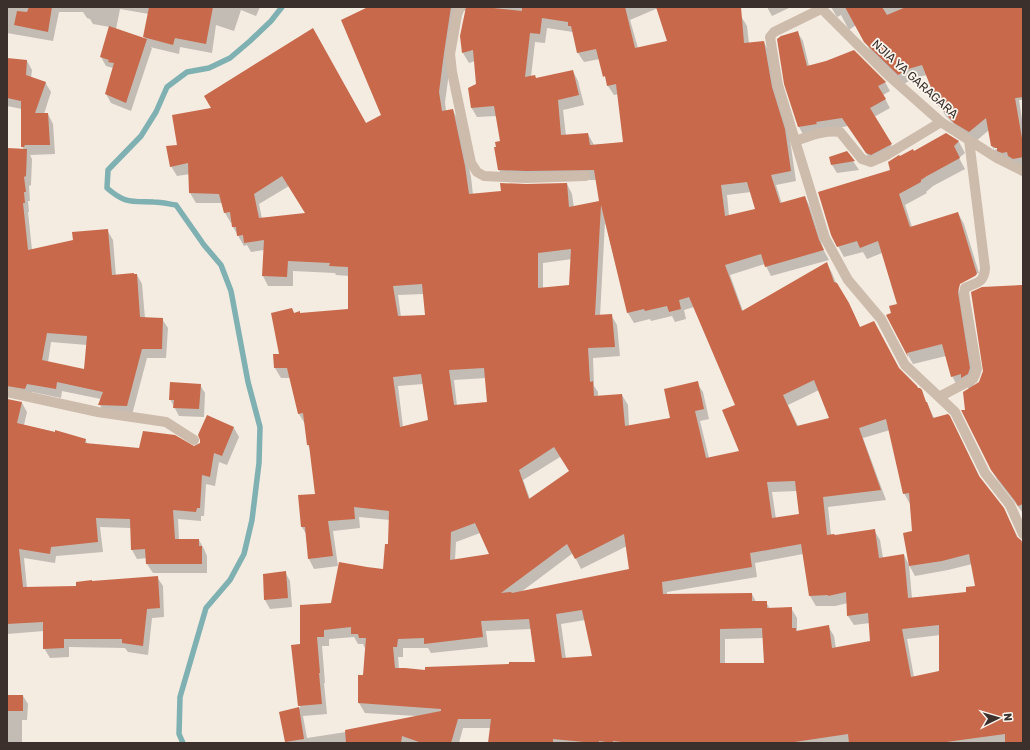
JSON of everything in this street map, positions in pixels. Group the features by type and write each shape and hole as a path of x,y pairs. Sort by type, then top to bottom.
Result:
{"street":[{"path":"460,7 457,15 450,54 452,72 471,162 477,172 484,176 526,178 585,176"},
{"path":"821,8 774,32 770,37 778,85 825,238 848,280 881,319 904,365 954,412 985,473 1010,505 1023,534"},
{"name":"NJIA YA GARAGARA","path":"821,8 888,75 941,122 997,158 1023,171"},
{"path":"795,141 823,132 840,132 862,159 871,162 885,156 941,122"},
{"path":"939,397 973,379 976,375 977,369 964,293 966,288 980,281 985,276 985,268 969,140"},
{"path":"7,392 98,412 166,422 194,440"}],"building":[{"path":"29,7 52,7 48,32 14,25 17,11 27,12"},
{"path":"149,7 213,7 206,44 175,38 173,45 143,37"},
{"path":"368,7 451,7 439,92 442,111 453,109 465,166 469,194 501,191 500,183 567,183 569,207 599,201 594,170 498,170 494,147 496,147 495,142 500,141 494,106 471,108 468,88 476,84 473,50 462,53 460,36 466,7 493,7 522,11 522,7 625,7 635,48 667,41 656,7 741,7 744,43 764,41 772,87 785,129 791,171 771,175 780,203 805,196 819,240 824,250 765,267 761,254 725,265 742,311 827,262 834,282 837,283 849,303 860,327 874,321 899,368 918,388 922,390 933,418 948,414 950,416 979,476 1004,508 1017,537 1021,540 1023,546 1023,743 1005,743 1005,734 939,743 849,743 848,734 788,743 631,743 613,741 613,743 599,741 599,743 594,743 553,739 553,743 488,743 491,719 458,719 451,743 422,743 402,736 401,743 346,743 345,730 441,711 441,709 358,703 358,675 363,675 366,638 359,638 358,634 351,634 351,627 324,630 324,637 317,637 322,704 298,706 291,645 300,644 300,605 331,603 339,562 383,569 385,544 388,544 389,511 354,507 355,519 328,521 333,556 308,559 305,527 301,527 298,495 315,494 309,445 307,445 303,413 298,414 287,368 274,368 273,354 279,354 271,313 292,308 294,313 300,311 300,313 348,309 348,267 329,266 330,263 288,261 287,277 262,276 264,240 244,243 243,235 237,236 236,227 232,227 230,212 224,213 219,194 189,193 188,163 170,167 166,146 177,145 172,115 211,108 204,96 313,28 366,123 381,115 341,20","holes":["542,18 568,22 568,26 571,26 577,53 596,49 603,77 605,76 607,86 616,84 623,142 590,145 588,133 561,135 558,100 579,95 573,70 536,78 535,75 525,77 530,33 540,34","282,176 305,213 259,218 254,194","747,182 755,209 725,216 721,185","601,205 627,313 667,306 669,312 681,309 679,300 689,297 735,405 722,410 739,451 706,458 695,411 704,409 698,381 664,389 670,418 625,426 622,394 594,396 593,381 590,382 588,348 615,347 612,314 595,315","571,249 569,285 538,288 538,253","422,284 425,315 398,316 393,286","484,368 487,402 454,405 449,370","421,374 428,420 400,427 393,377","814,380 829,418 797,426 783,395","886,419 903,494 909,493 912,531 903,533 909,566 942,561 969,554 975,586 966,587 966,592 908,598 904,554 879,558 875,529 827,535 823,497 881,490 859,428","554,447 569,471 529,499 519,470","795,481 799,514 772,518 767,482","475,523 489,554 450,560 451,532","624,534 629,569 501,593 567,544 575,559","801,544 809,596 828,596 846,592 847,616 868,613 870,641 832,648 829,625 796,631 796,628 792,628 792,607 767,608 767,601 752,601 752,593 663,594 662,582 752,567 750,553","582,610 592,656 562,658 556,614","529,619 535,662 425,667 425,670 395,668 393,647 397,647 398,639 424,638 424,644 483,637 481,621","939,625 939,671 911,677 902,629","762,628 764,663 720,663 720,629"]},
{"path":"845,7 882,7 887,15 906,7 1023,7 1023,97 1015,98 1023,144 1023,157 1013,159 1008,156 1007,152 1002,153 997,151 997,148 991,146 986,118 969,132 954,123 938,105 922,65 908,69 898,75 864,42"},
{"path":"109,26 147,39 126,103 105,94 114,63 108,62 109,60 100,57"},
{"path":"798,31 807,66 826,61 854,50 886,82 878,86 886,99 870,108 892,144 871,155 866,153 842,118 816,122 817,124 798,127 784,84 777,39 781,36"},
{"path":"7,58 27,60 26,75 46,82 35,113 48,113 50,145 25,145 24,147 21,147 21,101 7,98"},
{"path":"946,133 959,141 954,146 960,158 927,176 921,180 921,182 899,194 910,227 958,212 977,274 960,284 958,292 970,368 968,374 961,378 961,374 951,377 942,344 907,353 908,357 886,315 891,313 889,306 897,304 878,241 860,248 857,241 837,247 831,235 818,192 890,170 888,162 913,149 914,151"},
{"path":"7,148 27,149 26,176 24,177 26,192 24,192 25,203 23,203 28,250 73,240 72,232 108,229 112,275 137,274 140,317 163,318 162,349 142,349 127,406 98,405 103,392 57,382 56,389 27,384 25,389 7,386","holes":["47,333 87,336 84,369 42,360"]},
{"path":"847,151 855,161 831,165 829,157"},
{"path":"1023,285 1023,504 1018,506 991,470 961,410 965,410 963,392 979,382 983,371 971,292 982,287"},
{"path":"170,382 201,384 199,409 173,408 174,400 169,400"},
{"path":"7,399 22,402 17,423 55,432 55,430 86,439 85,443 139,448 143,431 175,435 194,446 200,443 198,435 207,415 234,427 222,456 214,453 210,477 202,475 200,508 197,508 196,512 173,510 175,539 199,539 199,546 202,546 202,564 146,564 145,549 131,550 130,519 96,518 98,542 51,547 50,554 19,549 23,587 76,586 76,582 92,580 158,576 160,608 147,609 143,646 122,643 122,639 64,639 64,648 43,649 43,622 7,624"},
{"path":"286,571 288,598 264,600 263,574"},
{"path":"7,695 23,695 23,711 7,711"},
{"path":"299,707 304,739 285,742 279,712"}],"waterway":[{"path":"183,743 179,734 180,697 206,608 230,580 244,554 252,520 259,463 260,427 248,382 231,291 221,265 204,245 176,205 159,202 129,201 119,197 107,188 108,170 141,136 156,112 167,87 187,72 209,68 230,58 271,21 282,7"}]}
